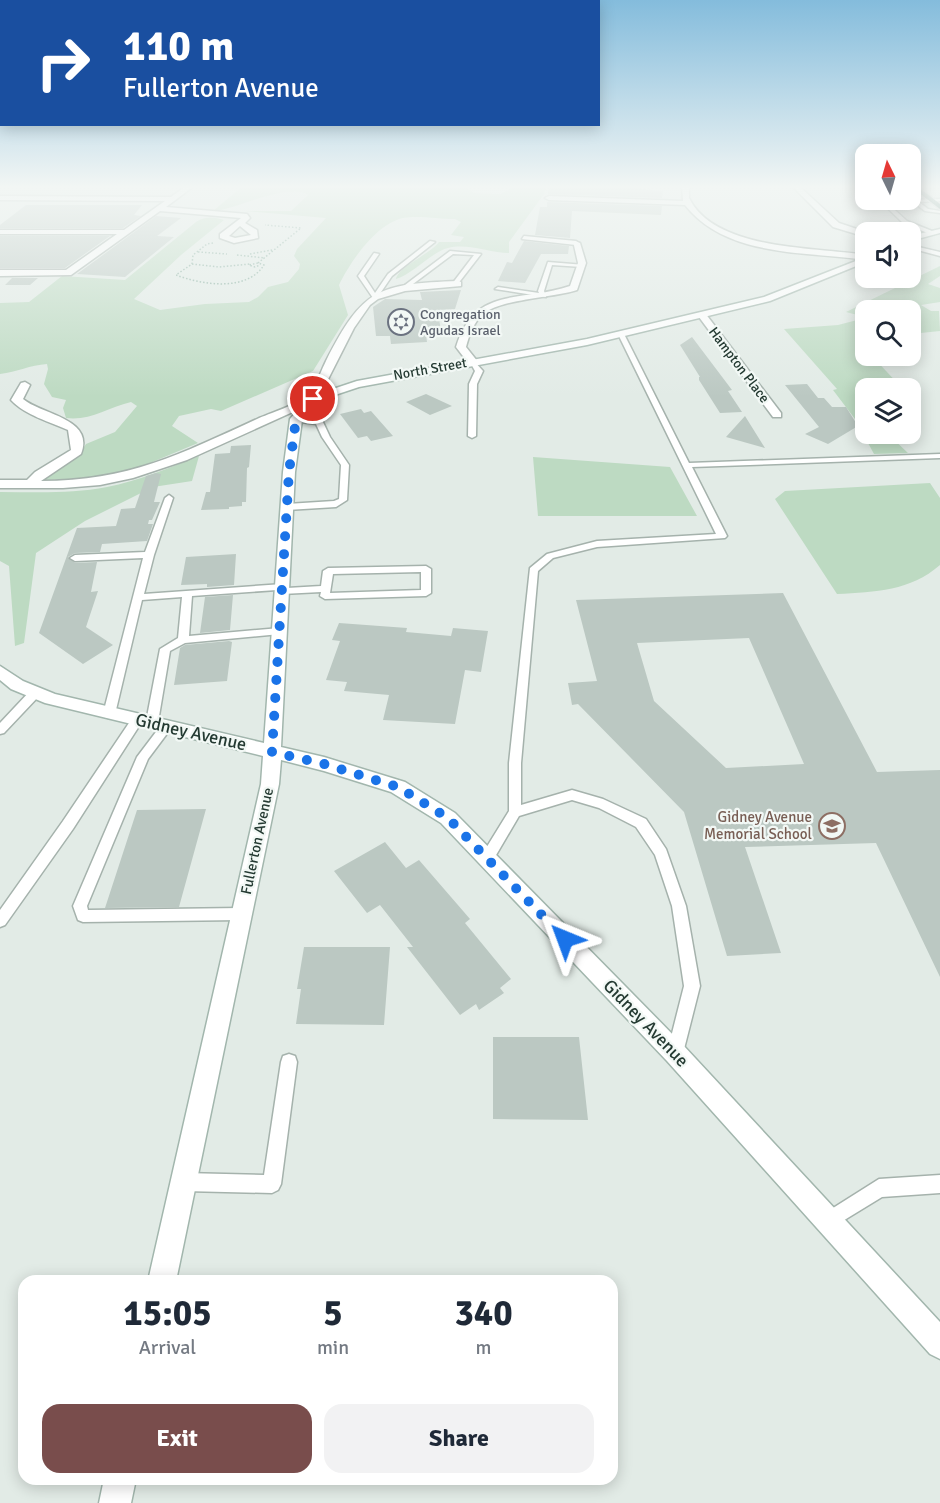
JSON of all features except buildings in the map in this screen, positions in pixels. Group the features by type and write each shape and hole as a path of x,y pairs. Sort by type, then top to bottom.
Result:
{"street":[{"path":"0,273 68,273 92,256"},
{"path":"473,362 461,347 479,312 496,305 574,288 582,265 580,256"},
{"name":"North Street","path":"0,484 94,482 135,474 218,443 276,413 357,384 621,334 702,315 783,294 855,263"},
{"path":"296,419 313,399 323,376 363,308 375,297 419,285 456,284"},
{"name":"Hampton Place","path":"702,315 777,415"},
{"path":"26,385 17,400 24,406 73,428 77,447 74,454 39,475 31,484"},
{"name":"Fullerton Avenue","path":"163,1275 270,784 287,507 296,419"},
{"name":"Gidney Avenue","path":"0,672 17,685 51,699 324,764 398,787 448,818 675,1053 940,1344"},
{"path":"115,1503 119,1485"}],"lane":[{"path":"375,256 361,276 375,297 390,275 414,256"},
{"path":"404,289 447,256"},
{"path":"456,284 476,256"},
{"path":"544,296 540,291 550,263 582,265"},
{"path":"498,289 544,296"},
{"path":"486,858 516,812 514,763 533,570 550,556 597,544 722,536 689,465 621,334"},
{"path":"472,436 473,384 479,371 473,362"},
{"path":"287,507 336,504 343,500 345,465 319,422 296,419"},
{"path":"689,465 940,456"},
{"path":"109,714 149,555 169,498"},
{"path":"75,558 149,555"},
{"path":"426,569 426,594 325,596 326,589 328,572 426,569"},
{"path":"138,597 187,593 326,589"},
{"path":"183,640 187,593"},
{"path":"242,914 83,916 80,906 143,757 152,723 165,649 183,640 280,631"},
{"path":"0,730 35,693"},
{"path":"0,921 68,825 152,723"},
{"path":"516,812 572,795 603,804 641,823 661,853 680,906 692,986 675,1053"},
{"path":"184,1182 272,1184 289,1062"},
{"path":"828,1221 879,1188 940,1184"}],"path":[{"path":"192,264 193,256"},
{"path":"259,264 264,267 257,276 235,283 192,280 176,275 192,264 219,267 250,264 252,267 267,256"}],"green space":[{"path":"154,256 180,256 134,299 160,310 205,304 249,302 268,287 288,282 299,269 300,264 294,256 356,256 339,285 348,315 313,371 221,411 211,409 179,416 172,426 198,443 138,468 94,478 46,480 47,474 80,453 86,444 115,432 137,406 131,402 83,418 66,418 63,408 66,400 52,397 44,384 47,364 0,374 0,303 29,302 62,276 125,280"},
{"path":"421,256 432,256 396,279 408,265"},
{"path":"940,266 940,276 928,284 940,288 940,302 921,305 921,300 871,300 895,288 921,288 921,275"},
{"path":"921,305 931,311 939,311 940,331 921,333"},
{"path":"855,308 855,314 846,312"},
{"path":"855,321 855,366 881,366 893,378 855,378 855,419 833,390 837,389 784,329 838,325"},
{"path":"869,444 899,444 908,453 874,454"},
{"path":"199,456 192,481 153,487 85,521 36,553 24,643 15,646 9,566 0,561 0,492 67,492 107,487 142,478"},
{"path":"533,457 670,467 697,516 538,516"},
{"path":"930,483 940,498 940,565 929,574 905,585 865,592 837,594 775,499 785,491"}],"place":[{"name":"Congregation Agudas Israel","path":"401,322"},
{"name":"Gidney Avenue Memorial School","path":"832,826"}],"route":[{"path":"313,399 296,419 289,472 272,752 324,764 398,787 448,818 565,939"}]}
